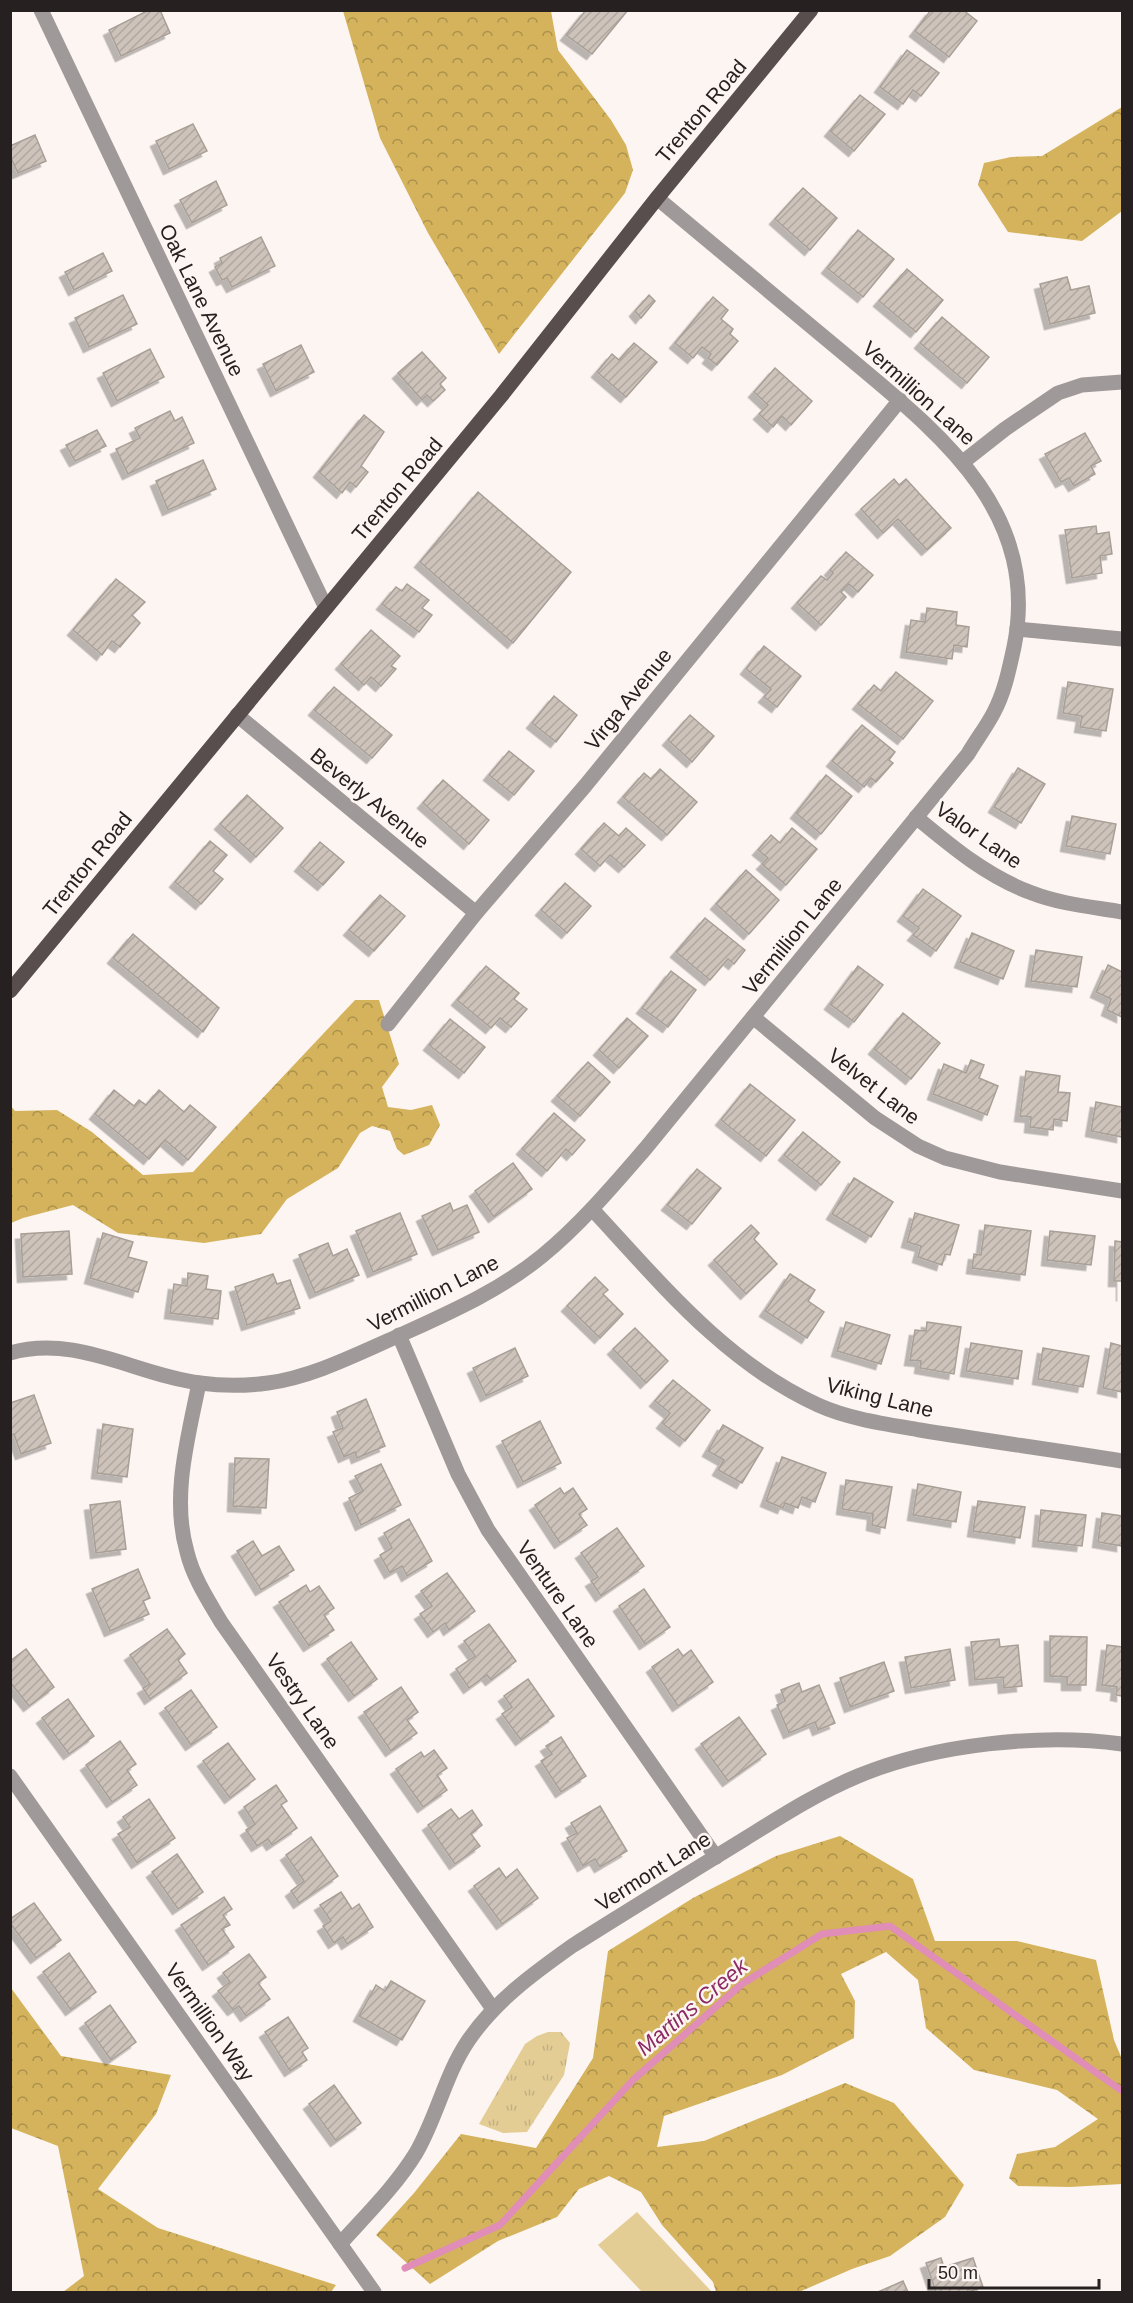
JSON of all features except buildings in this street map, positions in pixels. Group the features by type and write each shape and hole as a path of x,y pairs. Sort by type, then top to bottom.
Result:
{"main road":[{"name":"Trenton Road","path":"10,992 501,396 657,198 811,10"}],"street":[{"name":"Oak Lane Avenue","path":"41,10 326,608"},
{"name":"Vermillion Lane","path":"10,1353 45,1347 75,1350 199,1383 230,1386 269,1383 308,1373 358,1354 459,1309 508,1281 542,1256 592,1209 645,1149 968,754 994,712 1007,680 1020,606 1011,551 1001,522 988,496 963,462 900,400 657,198"},
{"path":"963,462 1005,429 1058,393 1082,386 1122,382"},
{"name":"Virga Avenue","path":"388,1024 476,913 585,786 900,400"},
{"path":"1017,629 1122,639"},
{"name":"Beverly Avenue","path":"237,716 476,913"},
{"name":"Valor Lane","path":"916,817 967,857 1006,882 1052,899 1122,912"},
{"name":"Velvet Lane","path":"753,1017 875,1118 918,1146 945,1158 1000,1172 1122,1191"},
{"name":"Viking Lane","path":"592,1209 696,1321 738,1357 777,1384 819,1405 843,1414 903,1427 1122,1461"},
{"name":"Venture Lane","path":"399,1335 458,1474 488,1530 716,1857"},
{"name":"Vestry Lane","path":"199,1383 181,1480 180,1519 186,1552 197,1581 220,1622 493,2009"},
{"name":"Vermont Lane","path":"340,2244 397,2181 416,2152 454,2065 468,2041 493,2009 572,1946 809,1800 859,1776 894,1764 964,1747 1013,1741 1074,1740 1122,1744"},
{"name":"Vermillion Way","path":"10,1776 374,2292"}],"green space":[{"path":"343,11 551,11 558,50 611,120 626,145 633,170 625,193 499,354 428,233 380,138"},
{"path":"1122,107 1122,211 1082,241 1008,232 978,185 984,163 1011,157 1042,156"},
{"path":"355,1000 379,1000 399,1064 382,1087 388,1107 411,1110 432,1105 440,1125 429,1145 404,1155 397,1149 390,1131 372,1126 360,1133 338,1168 287,1199 261,1234 204,1243 118,1233 73,1205 11,1223 10,1105 15,1111 57,1110 92,1132 143,1175 193,1172"},
{"path":"840,1836 913,1879 935,1941 1017,1941 1096,1960 1114,2040 1122,2059 1122,2184 1070,2187 1018,2186 1009,2178 1017,2154 1055,2147 1098,2119 1057,2090 974,2070 926,2028 918,1980 886,1952 841,1974 855,2001 854,2038 782,2075 664,2116 657,2147 704,2141 845,2083 894,2103 964,2185 945,2217 890,2256 852,2269 799,2292 716,2292 713,2282 662,2225 641,2192 609,2176 579,2189 557,2217 498,2241 430,2284 376,2235 414,2193 461,2134 536,2148 593,2058 608,1951 693,1898 776,1856"},
{"path":"11,1988 61,2056 171,2075 156,2114 98,2189 158,2228 336,2285 331,2292 63,2292 84,2276 58,2146 11,2128"},
{"path":"548,2032 561,2032 570,2043 564,2075 527,2132 503,2133 479,2124 525,2044"},
{"path":"637,2212 712,2292 642,2292 598,2245"}],"waterway":[{"name":"Martins Creek","path":"405,2268 500,2225 633,2080 742,1984 822,1934 890,1926 1122,2091"}]}
